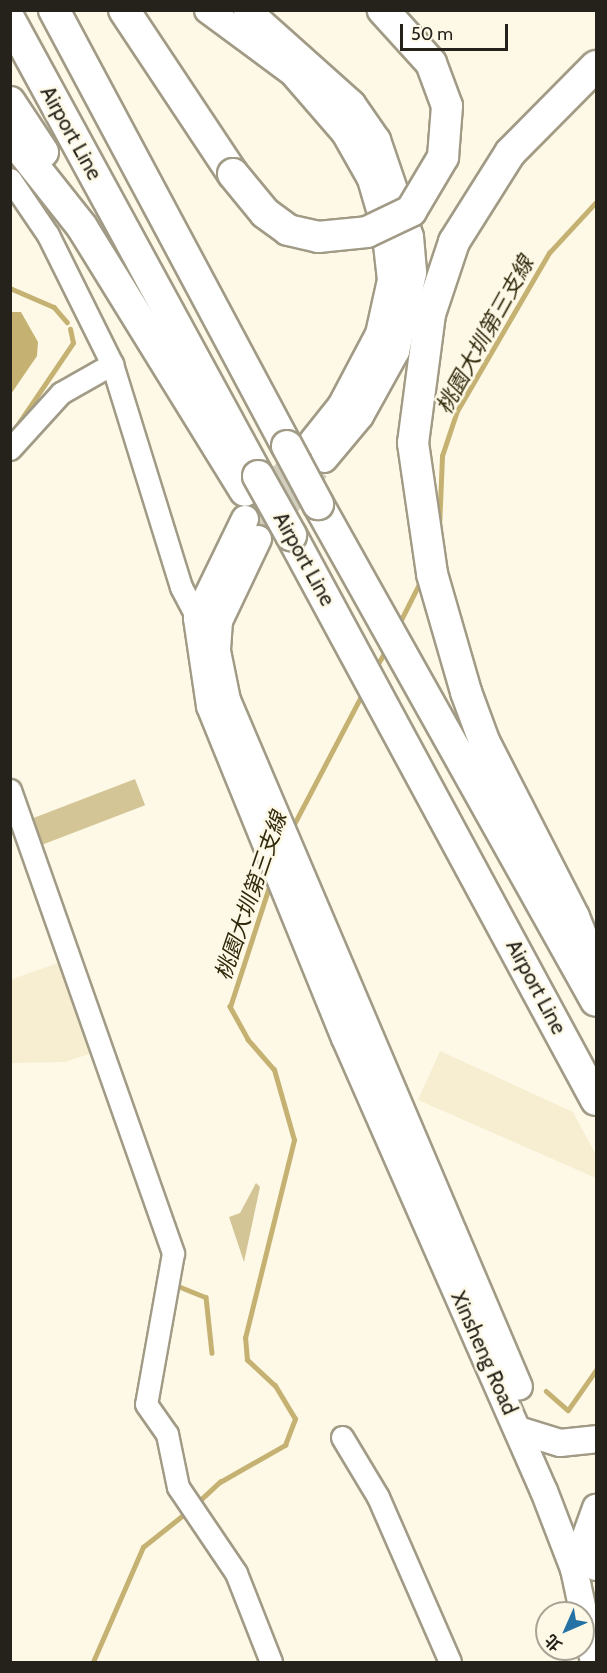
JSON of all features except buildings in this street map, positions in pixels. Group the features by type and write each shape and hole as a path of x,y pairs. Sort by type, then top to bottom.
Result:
{"highway":[{"name":"Airport Line","path":"54,10 308,449 318,504 597,1001"},
{"path":"124,10 233,174 273,219 288,230 318,237 368,232 411,211 443,157 447,106 431,63 383,10"},
{"name":"Airport Line","path":"10,20 263,519 350,651 388,717 597,1100"},
{"path":"597,66 552,106 489,181 454,242 430,314 413,443 416,491 444,627 484,741 574,917 597,972"},
{"path":"430,314 512,174 597,87"},
{"path":"10,102 82,227 263,519"},
{"path":"10,136 82,227"}],"main road":[{"path":"208,10 293,73 338,124 371,179 385,227 391,280 379,334 341,406 308,449"},
{"path":"248,10 352,104 377,140 410,237 413,273 396,351 360,416 308,449"},
{"path":"197,618 263,519"},
{"name":"Xinsheng Road","path":"263,519 219,621 217,651 227,700 263,811"},
{"name":"Xinsheng Road","path":"197,618 210,706 263,811 584,1561"},
{"path":"530,1435 597,1439"},
{"path":"594,1662 584,1561 596,1510"},
{"path":"584,1561 597,1624"}],"street":[{"path":"10,178 48,235 112,364 181,587 217,651"},
{"path":"10,449 61,393 112,364"},
{"path":"10,790 173,1253 146,1404 167,1434 178,1487 236,1573 271,1662"},
{"path":"342,1437 378,1497 450,1662"}],"shaded area":[{"path":"11,312 21,312 38,342 37,356 11,394"},
{"path":"135,779 145,805 40,846 30,819"},
{"path":"63,961 95,1052 65,1062 11,1063 10,980"},
{"path":"440,1051 573,1112 596,1155 596,1178 418,1100"},
{"path":"256,1183 260,1187 244,1262 229,1217 240,1213"}],"waterway":[{"name":"桃園大圳第三支線","path":"439,528 442,456 457,411 549,253 596,202"},
{"path":"10,288 54,307 67,322"},
{"path":"14,430 73,343 70,329"},
{"name":"桃園大圳第三支線","path":"399,624 422,578"},
{"name":"桃園大圳第三支線","path":"375,669 387,648"},
{"name":"桃園大圳第三支線","path":"292,828 363,693"},
{"name":"桃園大圳第三支線","path":"196,1504 220,1482 285,1445 295,1419 275,1386 247,1360 245,1338 294,1140 274,1070 248,1040 230,1007 271,881"},
{"path":"173,1284 206,1297 212,1353"},
{"path":"546,1391 568,1410 596,1370"},
{"name":"桃園大圳第三支線","path":"93,1662 143,1547 187,1512"}],"tunnel":[{"path":"245,519 307,448"},
{"path":"258,539 317,468"}]}
